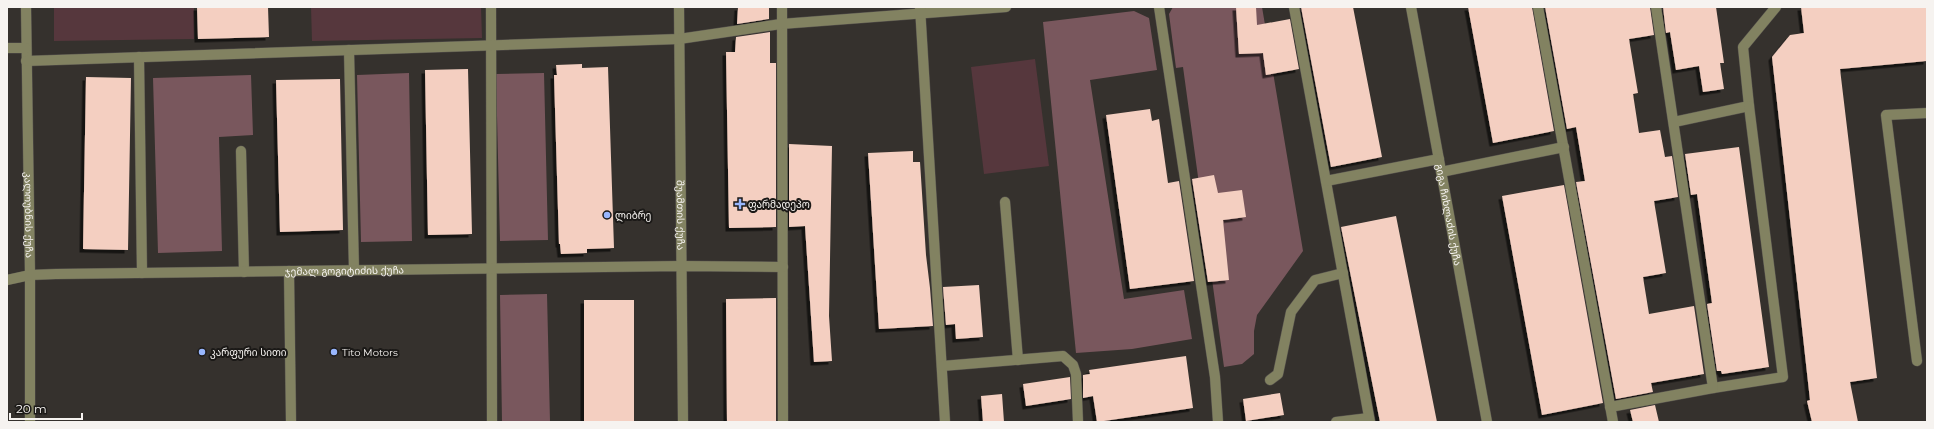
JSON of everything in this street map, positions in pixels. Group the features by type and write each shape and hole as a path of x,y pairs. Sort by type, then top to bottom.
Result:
{"street":[{"name":"კალოუბნის ქუჩა","path":"26,7 30,275 30,422"},
{"path":"491,7 492,422"},
{"name":"შუამთის ქუჩა","path":"679,7 683,422"},
{"path":"782,7 783,422"},
{"path":"26,61 679,39 781,24 920,10 1006,7"},
{"path":"1160,7 1215,377 1218,422"},
{"path":"1294,7 1370,420 1336,422"},
{"name":"გიგა ჩიხლაძის ქუჩა","path":"1411,7 1487,422"},
{"path":"1538,7 1613,422"},
{"path":"1656,7 1713,388"},
{"path":"1610,407 1783,376 1743,47 1776,7"},
{"path":"920,10 945,422"},
{"path":"7,48 26,48"},
{"path":"349,50 354,270"},
{"path":"138,58 142,273"},
{"path":"1674,122 1749,106"},
{"path":"1917,360 1886,115 1927,113"},
{"path":"1441,172 1564,147"},
{"path":"241,151 244,272"},
{"path":"1326,181 1439,159"},
{"path":"1004,202 1018,360"},
{"name":"ჯემალ გოგიტიძის ქუჩა","path":"7,280 30,275 142,273 681,266 783,267"},
{"path":"289,271 291,422"},
{"path":"1270,380 1278,374 1291,312 1315,280 1343,273"},
{"path":"942,366 1063,356 1073,365 1076,374 1078,422"}],"shaded area":[{"path":"54,7 194,7 194,39 54,41"},
{"path":"311,7 481,7 482,38 312,41"},
{"path":"1173,7 1262,7 1303,251 1257,315 1254,331 1254,354 1242,364 1224,367 1183,67 1176,68 1169,14"},
{"path":"1134,11 1149,18 1157,70 1090,80 1124,299 1184,290 1192,339 1132,349 1076,353 1043,22"},
{"path":"1035,59 1049,166 984,174 971,67"},
{"path":"409,73 412,241 361,242 357,75"},
{"path":"544,73 548,240 500,241 496,74"},
{"path":"251,75 253,135 219,137 222,251 158,253 153,78"},
{"path":"547,294 550,422 502,422 500,295"}],"building":[{"path":"197,7 268,7 269,37 198,39"},
{"path":"738,7 769,7 769,19 737,24"},
{"path":"1236,7 1256,7 1257,25 1290,19 1299,69 1266,75 1263,53 1239,54"},
{"path":"1301,7 1353,7 1382,157 1331,167"},
{"path":"1468,7 1532,7 1554,131 1493,143"},
{"path":"1545,7 1650,7 1654,35 1629,39 1638,93 1633,94 1639,133 1660,130 1665,157 1672,156 1678,197 1654,201 1666,273 1643,277 1649,314 1694,306 1704,374 1651,383 1653,392 1616,399 1576,182 1585,181 1576,127 1567,129"},
{"path":"1663,7 1716,7 1724,63 1720,63 1724,89 1703,92 1699,66 1676,70 1670,32 1666,33"},
{"path":"1801,7 1927,7 1927,61 1840,69 1877,378 1850,382 1858,422 1812,422 1807,401 1810,400 1772,57 1790,35 1804,33"},
{"path":"770,32 770,63 776,63 776,227 729,228 726,52 735,52 736,37"},
{"path":"582,64 582,68 608,67 614,248 587,249 587,253 561,254 559,244 554,75 557,75 556,65"},
{"path":"468,69 472,234 428,235 425,70"},
{"path":"86,77 131,78 128,250 83,249"},
{"path":"340,79 343,230 280,232 276,80"},
{"path":"1150,109 1152,121 1159,119 1168,183 1179,181 1194,281 1130,289 1106,115"},
{"path":"789,144 832,146 829,316 832,361 814,362 805,226 789,227"},
{"path":"1739,147 1769,367 1722,374 1721,371 1717,371 1707,304 1712,303 1697,194 1691,195 1685,154"},
{"path":"913,151 913,162 920,162 926,255 933,326 879,329 868,153"},
{"path":"1214,175 1218,193 1242,190 1246,217 1223,220 1229,280 1208,282 1192,179"},
{"path":"1564,185 1603,403 1542,415 1502,196"},
{"path":"1396,216 1437,422 1380,422 1341,227"},
{"path":"979,285 983,337 956,339 955,324 946,325 943,287"},
{"path":"776,298 776,422 727,422 726,299"},
{"path":"584,300 634,300 634,422 584,422"},
{"path":"1186,356 1193,408 1097,422 1093,396 1083,398 1083,375 1090,374 1089,370"},
{"path":"1070,377 1071,399 1026,406 1023,384"},
{"path":"1280,393 1284,415 1246,421 1243,399"},
{"path":"1002,394 1004,422 983,422 981,396"},
{"path":"1655,405 1659,422 1633,422 1630,410"}],"place":[{"name":"ფარმადეპო","path":"740,204"},
{"name":"ლიბრე","path":"607,215"},
{"name":"კარფური სითი","path":"202,352"},
{"name":"Tito Motors","path":"334,352"}]}
